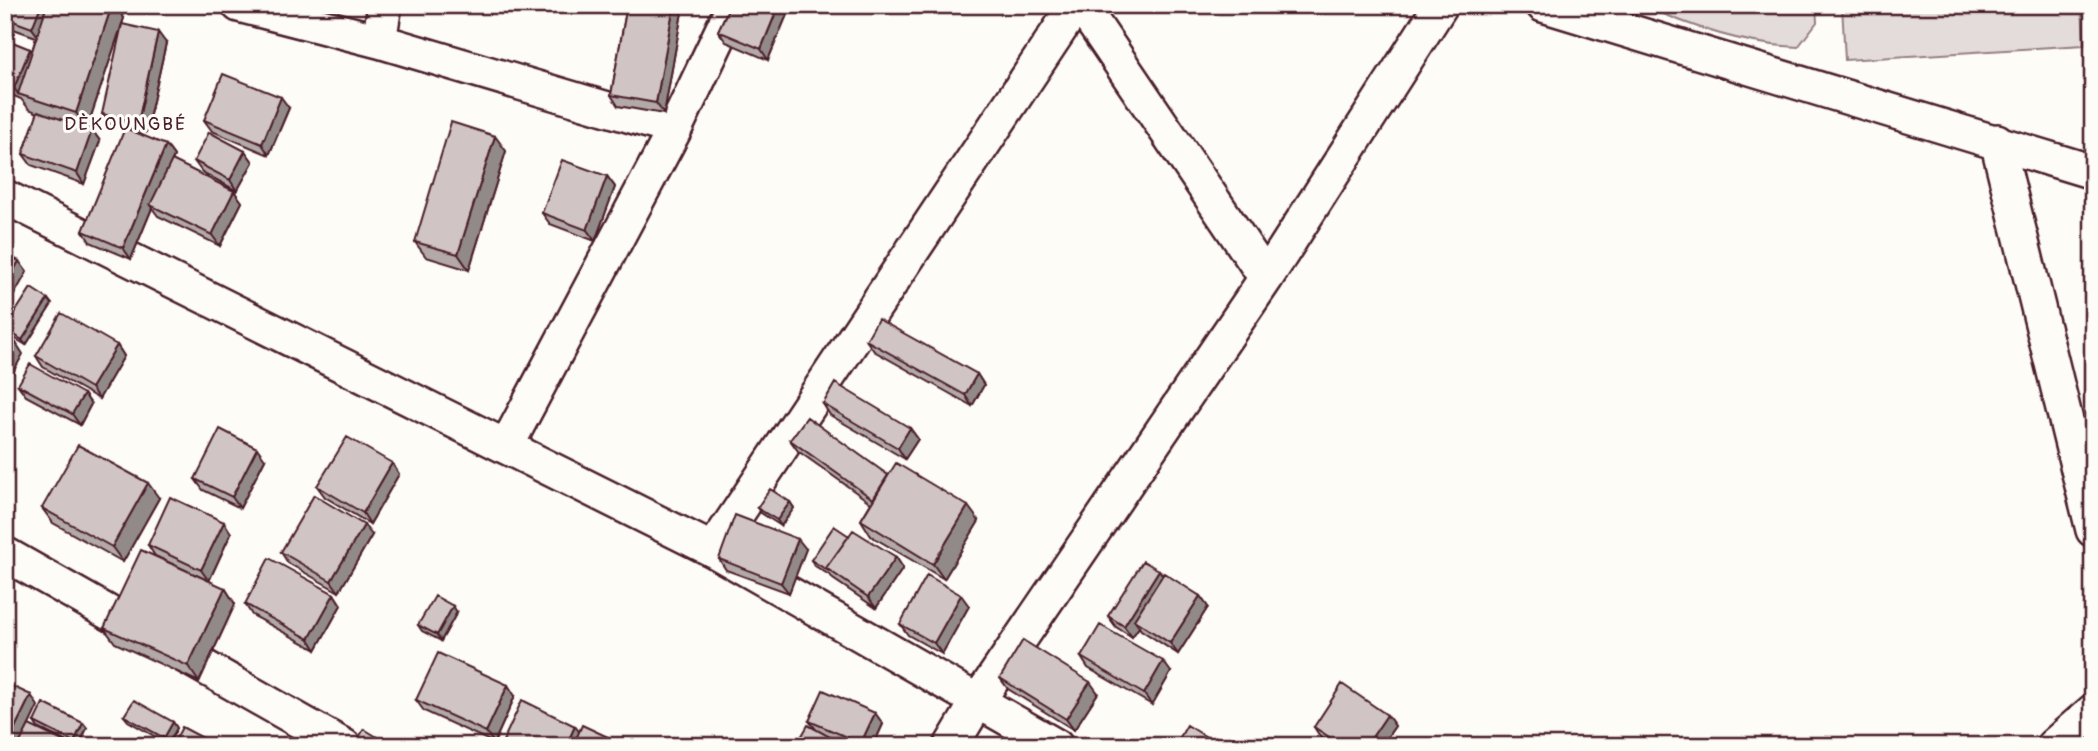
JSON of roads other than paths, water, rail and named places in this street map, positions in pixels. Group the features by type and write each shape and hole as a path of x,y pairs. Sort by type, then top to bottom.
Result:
{"street":[{"path":"239,5 379,41 675,129"},
{"path":"379,41 385,5"},
{"path":"506,447 675,129 734,5"},
{"path":"713,550 1078,5 1266,278"},
{"path":"951,746 978,701 1266,278 1441,5"},
{"path":"1543,5 2093,172"},
{"path":"1997,141 2093,530"},
{"path":"5,197 713,550 1056,746"},
{"path":"5,554 344,746"},
{"path":"2053,746 2093,711"}],"district":[{"name":"DÈKOUNGBÉ","path":"126,124"}]}
